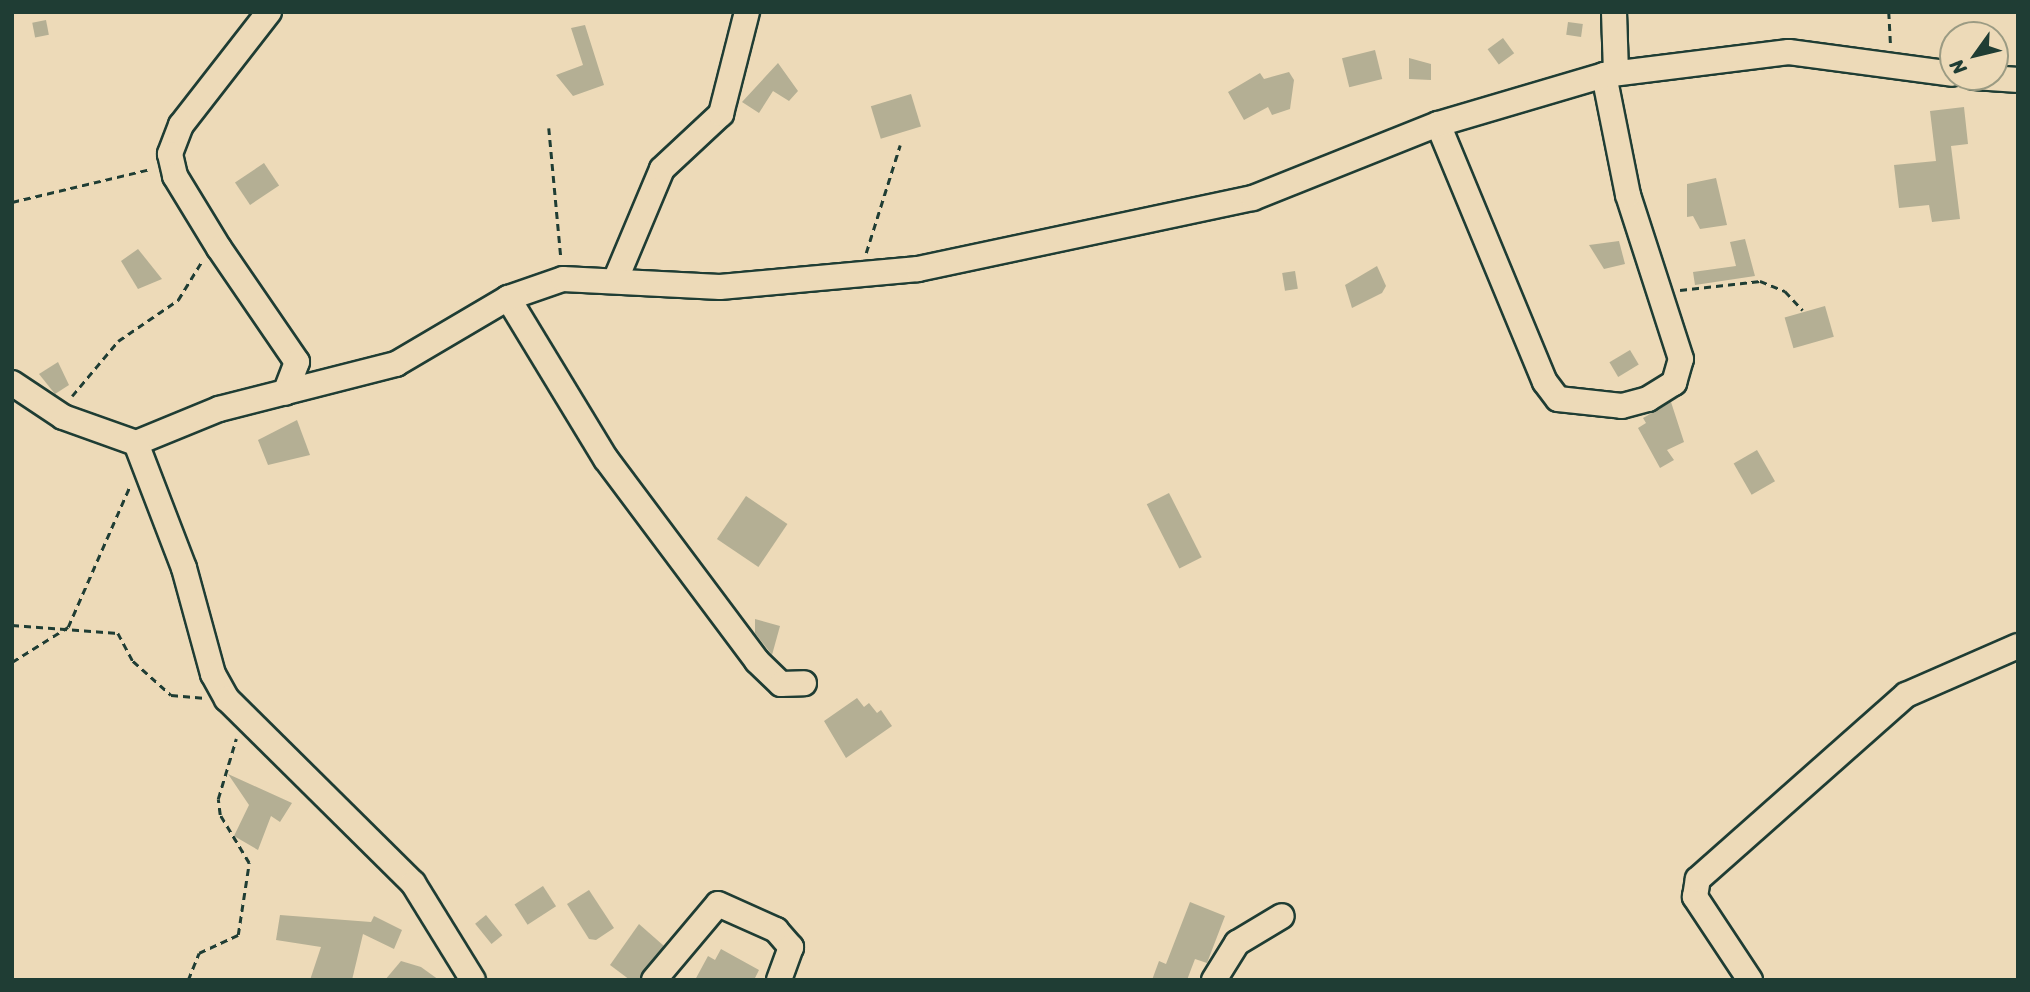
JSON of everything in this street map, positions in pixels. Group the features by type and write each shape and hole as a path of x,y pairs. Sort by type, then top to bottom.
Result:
{"street":[{"path":"269,12 181,125 170,154 175,176 219,248 297,362 285,393"},
{"path":"615,281 662,169 721,114 747,12"},
{"path":"1438,124 1524,335 1558,399 1622,406 1674,383 1681,359 1628,195 1610,74 1614,12"},
{"path":"12,383 51,410 103,436 138,448 219,409 396,364 508,298 563,279 720,287 858,276 1253,198 1438,124 1610,74 1789,52 1892,63 1939,71"},
{"path":"508,298 606,459 757,661 781,684 804,683"},
{"path":"138,448 184,568 213,674 231,703 405,874 473,980"},
{"path":"1750,980 1695,897 1698,879 1906,695 2018,646"},
{"path":"654,980 718,904 776,930 791,947 779,980"},
{"path":"1214,980 1237,943 1282,916"}],"path":[{"path":"1889,12 1892,63"},
{"path":"549,128 563,279"},
{"path":"858,276 900,145"},
{"path":"12,202 114,181 155,168 170,154"},
{"path":"51,410 78,392 90,368 118,341 178,300 193,268 219,248"},
{"path":"1659,293 1760,281 1785,291 1803,310"},
{"path":"12,662 68,626 125,503 138,448"},
{"path":"12,625 68,626 118,632 133,661 171,695 231,703 237,750 218,799 220,815 249,863 238,935 198,953 188,980"}],"building":[{"path":"46,20 49,35 35,37 32,23"},
{"path":"1568,22 1583,24 1581,37 1566,35"},
{"path":"585,25 604,85 573,96 556,75 583,65 571,28"},
{"path":"1503,38 1514,53 1499,65 1488,49"},
{"path":"1375,50 1382,79 1349,87 1342,58"},
{"path":"1409,58 1431,64 1431,80 1409,79"},
{"path":"778,63 798,91 789,101 773,91 759,113 742,102"},
{"path":"1289,72 1294,80 1290,109 1272,115 1268,107 1244,120 1228,92 1260,73 1264,79"},
{"path":"911,94 921,127 881,139 871,106"},
{"path":"1964,107 1968,144 1951,146 1960,219 1932,222 1929,205 1899,208 1894,165 1936,161 1930,111"},
{"path":"264,163 279,185 250,205 235,183"},
{"path":"1716,178 1727,225 1700,229 1693,216 1687,217 1687,184"},
{"path":"1745,239 1755,276 1695,285 1693,272 1736,266 1730,242"},
{"path":"1619,241 1625,264 1604,269 1589,245"},
{"path":"138,249 162,279 138,289 121,261"},
{"path":"1377,266 1386,286 1382,293 1352,308 1345,285"},
{"path":"1295,271 1298,289 1285,291 1282,273"},
{"path":"1825,306 1834,337 1793,348 1785,318"},
{"path":"1630,350 1639,365 1618,377 1609,362"},
{"path":"58,362 69,385 55,394 39,374"},
{"path":"1671,402 1684,442 1667,450 1674,460 1660,468 1638,428 1646,423 1643,418"},
{"path":"297,420 310,455 268,465 258,440"},
{"path":"1757,450 1775,481 1752,495 1734,464"},
{"path":"1169,493 1202,557 1179,569 1147,504"},
{"path":"746,496 787,524 758,567 717,539"},
{"path":"755,619 780,626 772,655 755,633"},
{"path":"857,698 864,707 869,703 877,713 881,710 892,726 846,758 824,721"},
{"path":"228,774 292,803 280,822 271,816 258,850 234,836 249,805"},
{"path":"543,886 556,906 528,925 514,905"},
{"path":"589,890 614,928 596,940 589,939 567,904"},
{"path":"1190,902 1225,916 1207,963 1195,959 1187,980 1152,980 1159,961 1166,964"},
{"path":"280,915 371,922 374,916 402,930 394,949 363,934 352,980 310,980 321,947 276,940"},
{"path":"486,915 502,935 491,944 475,924"},
{"path":"639,924 664,946 639,980 630,980 610,965"},
{"path":"721,949 759,970 754,980 695,980 708,956 715,960"},
{"path":"401,961 421,967 439,980 385,980"}]}
